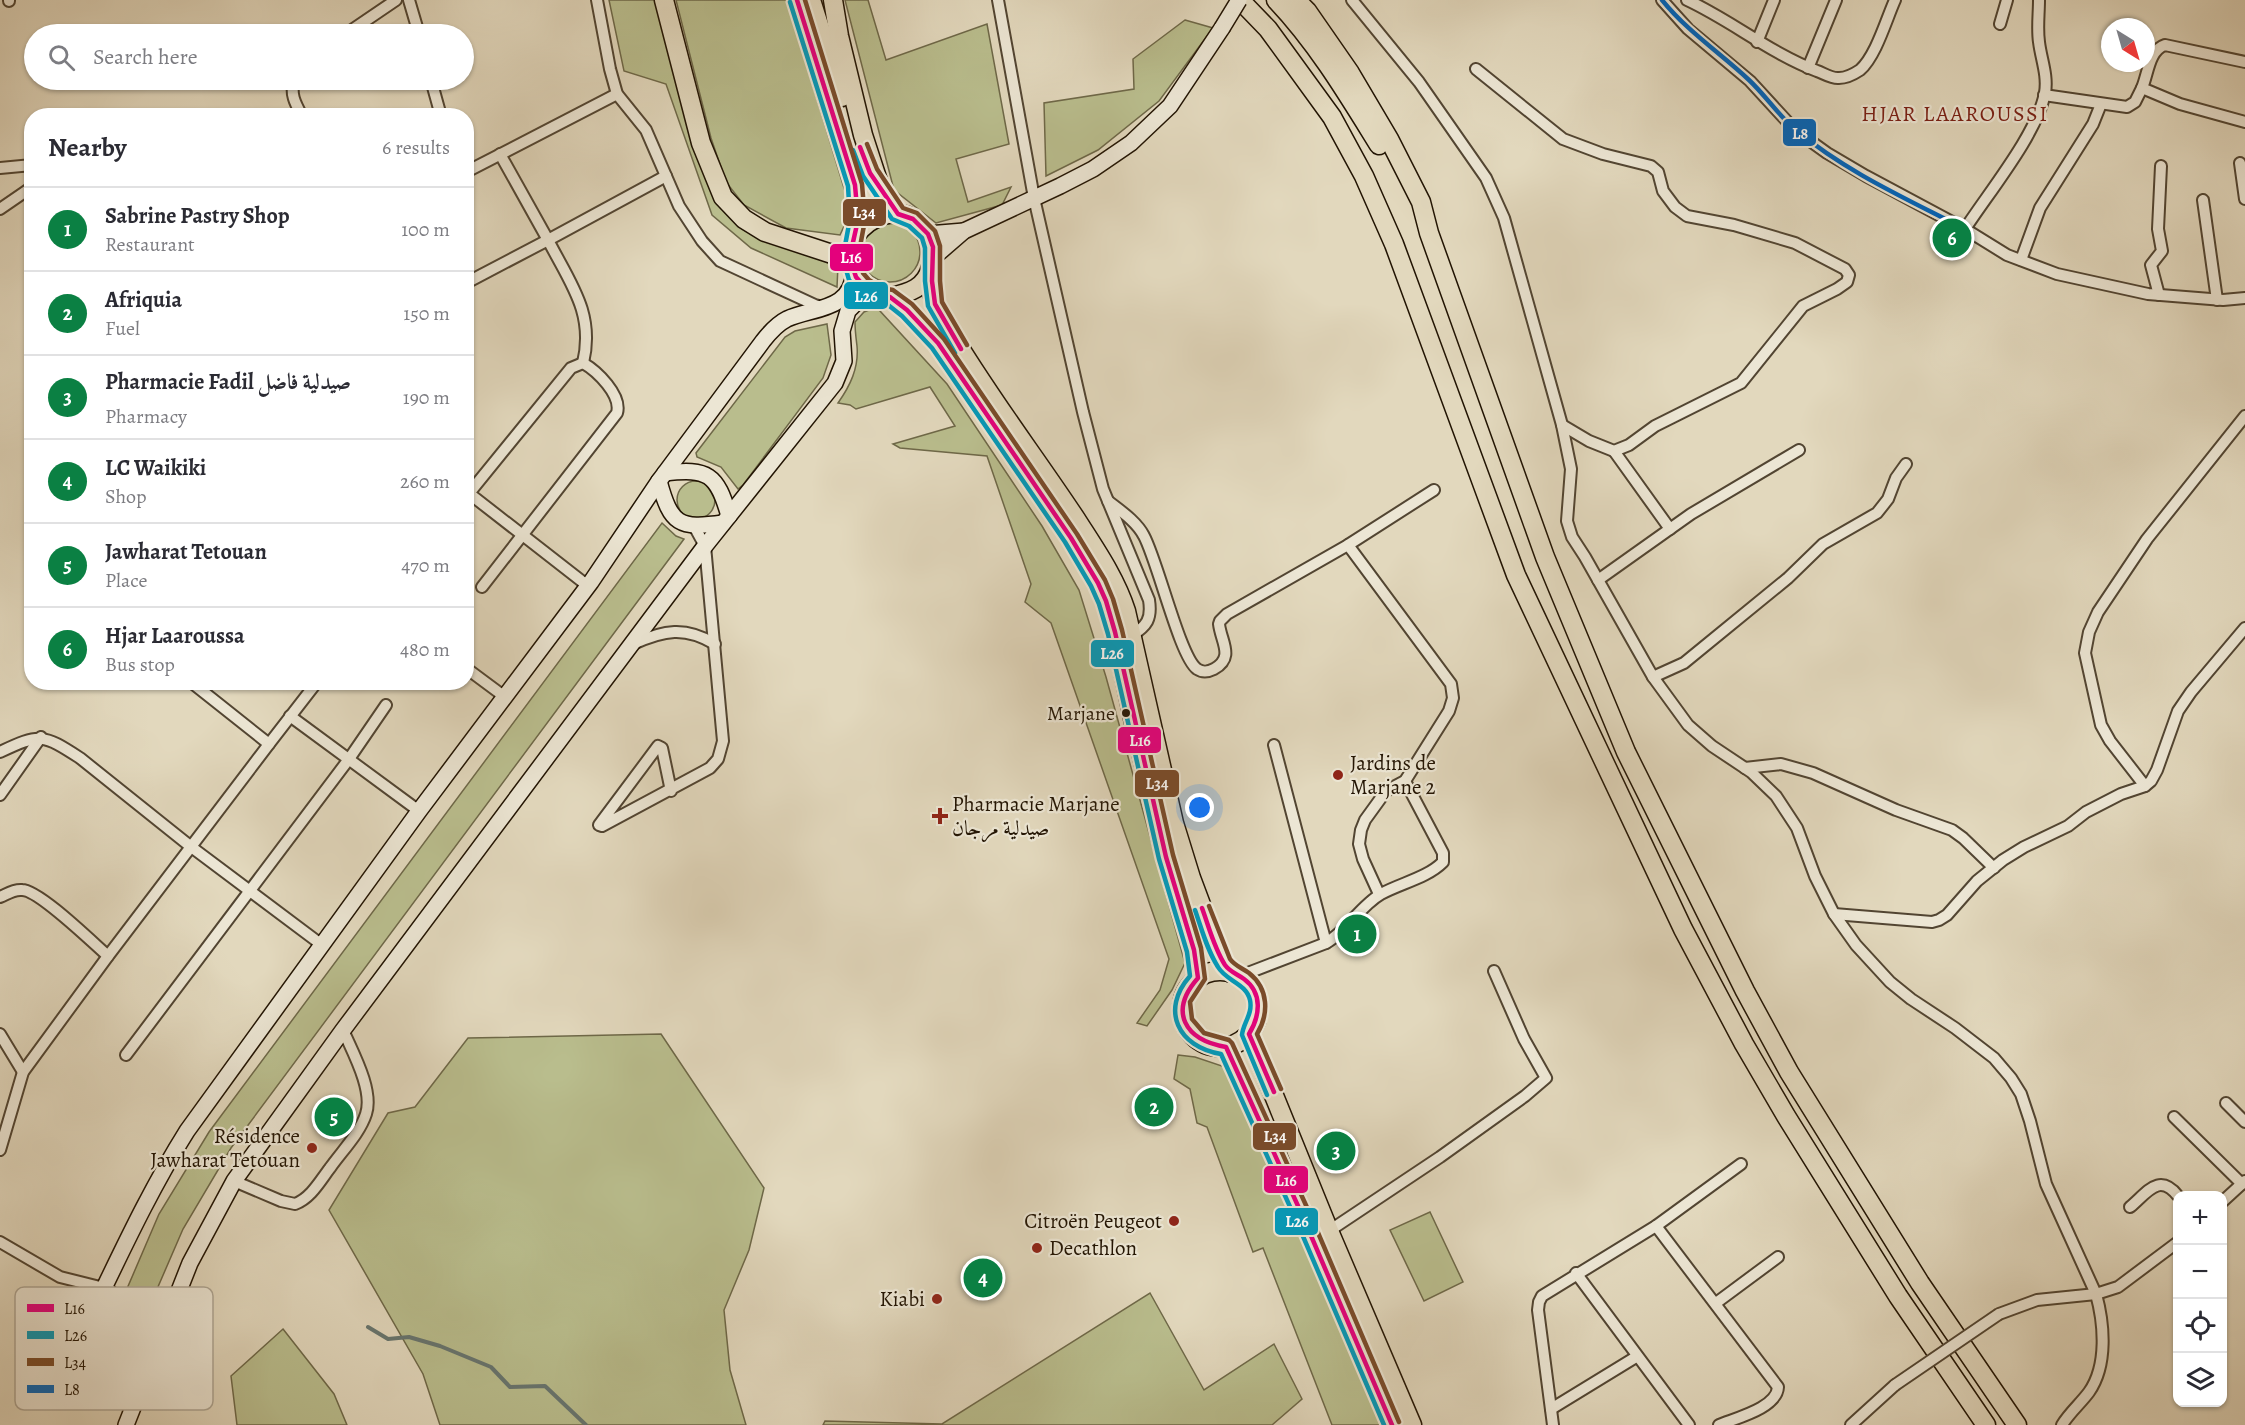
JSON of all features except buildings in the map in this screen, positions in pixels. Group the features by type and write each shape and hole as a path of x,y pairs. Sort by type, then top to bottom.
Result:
{"highway":[{"path":"664,0 701,143 723,197 744,219 765,232 832,254 853,268"},
{"path":"797,0 854,176 858,210 851,251 853,268 864,286 884,296 919,321 938,343 1071,538 1098,583 1115,632 1166,857 1194,951 1198,978"},
{"path":"811,0 861,151 870,172 898,214"},
{"path":"833,0 853,96 879,184"},
{"path":"1229,0 1257,26 1321,123 1394,244"},
{"path":"1239,0 1268,29 1332,117 1364,176 1394,244 1516,575 1683,929 1744,1044 1786,1116 1898,1296 1986,1425"},
{"path":"1276,0 1291,15 1339,81 1429,233"},
{"path":"1296,0 1307,10 1350,73 1389,139 1421,202 1429,233 1545,557 1637,773 1745,991 1789,1072 1920,1283 2018,1425"},
{"path":"855,236 873,218 885,214 898,214 913,219 928,234 934,258 933,296 946,324 1108,570 1123,600 1174,823 1191,878 1221,958 1235,974 1254,989 1259,1008 1254,1026 1249,1034 1239,1042 1226,1047 1201,1042 1189,1031 1184,1021 1182,1005 1187,990 1198,978 1208,973 1235,974"},
{"path":"884,296 910,293 922,285 930,273 934,258"},
{"path":"1249,1034 1329,1231 1412,1425"},
{"path":"1226,1047 1303,1217 1392,1425"}],"street":[{"path":"360,24 396,0"},
{"path":"409,0 416,24"},
{"path":"597,0 617,94 646,130 679,206 702,241 720,261 815,305 829,307"},
{"path":"998,0 1034,198 1083,412 1107,500 1141,578 1151,612 1150,619 1144,628 1131,636"},
{"path":"934,258 964,231 1093,169 1118,153 1141,134 1170,106 1239,0"},
{"path":"1352,0 1419,82 1495,194 1504,218 1562,425 1571,469 1566,521 1572,537 1653,677 1688,725 1712,746 1745,768 1776,796 1797,828 1815,876 1834,914 1856,945 1890,982 1994,1058 2021,1094 2046,1184 2096,1294 2101,1313 2103,1334 2098,1373 2091,1390 2062,1425"},
{"path":"1662,0 1688,29 1750,81 1795,130 1827,153 1866,176 1965,229 2007,255 2057,274 2159,295 2217,300 2245,298"},
{"path":"1687,0 1712,5 1757,42 1808,68 1837,79 1860,70 1870,58 1895,0"},
{"path":"1757,42 1774,0"},
{"path":"1808,68 1836,0"},
{"path":"2000,24 2007,0"},
{"path":"1965,229 2035,123 2044,95 2045,68 2039,42 2039,0"},
{"path":"2044,95 2130,106 2135,102 2142,88 2154,53 2159,47 2165,45 2245,62"},
{"path":"1476,69 1563,139 1602,154 1651,166 1658,172 1663,191 1687,216 1734,225 1795,243 1845,269 1849,275 1847,282 1837,289 1803,306 1741,383 1655,426 1629,445 1614,451"},
{"path":"2142,88 2180,104 2245,122"},
{"path":"292,90 292,98 298,108"},
{"path":"434,90 439,108"},
{"path":"474,168 617,94"},
{"path":"2021,260 2040,208 2093,124 2101,104"},
{"path":"500,154 582,306 587,333 583,363"},
{"path":"2241,163 2245,199"},
{"path":"0,168 24,166"},
{"path":"2159,295 2151,265 2162,251 2158,229 2161,166"},
{"path":"474,279 666,176"},
{"path":"0,209 24,192"},
{"path":"2203,200 2217,300"},
{"path":"928,234 964,231"},
{"path":"104,1287 161,1172 187,1131 419,811 588,586 662,477 763,341 781,322 829,307 845,295 851,287 853,268"},
{"path":"787,293 794,309 790,318"},
{"path":"180,1287 190,1263 234,1181 343,1030 705,546 835,383 844,361 842,332 848,310 861,298 884,296"},
{"path":"474,487 571,368 583,363"},
{"path":"482,587 617,413 619,407 615,396 596,373 583,363"},
{"path":"2145,786 2110,741 2101,725 2085,653 2089,632 2098,612 2146,539 2245,416"},
{"path":"1562,425 1589,441 1614,451 1670,529"},
{"path":"1598,580 1670,529 1799,450"},
{"path":"1653,677 1684,663 1788,578 1823,544 1877,513 1888,499 1896,478 1906,464"},
{"path":"662,477 692,471 705,474 721,490 726,519"},
{"path":"662,477 670,513 681,522 694,526 726,519"},
{"path":"1107,500 1131,520 1145,538 1188,656 1193,665 1202,672 1211,671 1225,659 1226,651 1219,624 1223,618 1348,545 1434,490"},
{"path":"474,499 588,586"},
{"path":"671,791 662,748 658,746 599,825 602,826 671,791 710,768 721,752 723,741 705,546 694,526"},
{"path":"1348,545 1428,651 1451,684 1453,691 1449,711 1405,781 1391,787 1380,798 1365,820 1359,838 1363,859 1379,894"},
{"path":"1834,914 1932,922 1939,920 1977,881 2024,847 2068,826 2086,812 2121,794 2145,786 2155,776 2173,723 2184,702 2245,628"},
{"path":"630,646 654,635 684,632 699,634 715,644"},
{"path":"474,674 506,697"},
{"path":"201,690 269,744"},
{"path":"0,1150 23,1072 190,846 311,690"},
{"path":"126,1055 349,759 386,705"},
{"path":"291,717 419,811"},
{"path":"0,752 30,739 41,737 62,746 322,945"},
{"path":"0,795 41,737"},
{"path":"1274,745 1326,944"},
{"path":"1745,768 1782,764 1813,773 1896,810 1952,830 1994,868"},
{"path":"1235,974 1326,944 1335,938 1379,894 1439,866 1444,859 1430,825 1405,781"},
{"path":"0,897 13,891 31,892 44,900 108,956"},
{"path":"1329,1231 1468,1137 1525,1096 1546,1077 1524,1039 1494,971"},
{"path":"234,1181 281,1201 295,1204 309,1196 349,1142 362,1123 367,1108 361,1074 343,1030"},
{"path":"0,1034 23,1072"},
{"path":"2226,1103 2245,1122"},
{"path":"2174,1117 2244,1183 2227,1198"},
{"path":"1553,1425 1539,1302 1542,1296 1576,1273 1656,1226 1742,1164"},
{"path":"2130,1207 2156,1186 2167,1185 2173,1191"},
{"path":"1656,1226 1778,1388 1778,1394 1769,1404 1719,1425"},
{"path":"0,1242 60,1277 100,1287"},
{"path":"1851,1425 1894,1385 1999,1314 2037,1300 2096,1294 2118,1287 2174,1245"},
{"path":"1716,1303 1778,1257"},
{"path":"1576,1273 1636,1357 1689,1425"},
{"path":"1551,1409 1636,1357"},
{"path":"126,1425 132,1410"}],"green space":[{"path":"609,0 663,0 721,195 838,265 837,287 751,248 712,215 666,84 624,71"},
{"path":"676,0 787,0 851,211 840,235 786,228 744,205 726,182 711,138"},
{"path":"845,0 868,0 886,60 987,24 1009,144 956,159 968,202 1011,187 1002,205 936,223 894,190"},
{"path":"1185,20 1213,28 1159,101 1098,150 1046,176 1044,103 1134,89 1133,59"},
{"path":"884,222 896,222 912,230 918,240 920,252 918,264 912,274 896,282 884,282 868,274 860,258 860,246 868,230"},
{"path":"874,308 879,310 947,384 1042,526 1079,590 1106,677 1185,963 1172,990 1147,1026 1137,1023 1160,990 1169,959 1051,623 1025,602 1031,584 987,456 900,448 893,444 955,426 930,387 856,409 850,405 838,403 855,369 857,354 855,322 864,312"},
{"path":"827,324 831,355 823,378 738,489 721,467 697,457 696,453 785,337 795,331"},
{"path":"696,481 703,482 709,487 714,493 714,507 709,513 703,518 696,519 689,518 683,513 678,507 677,500 678,493 683,487 689,482"},
{"path":"662,523 676,536 684,539 231,1148 183,1229 158,1287 128,1287 159,1214 209,1132"},
{"path":"661,1034 764,1188 749,1250 724,1310 730,1370 746,1425 440,1425 423,1374 329,1210 388,1113 415,1107 468,1038"},
{"path":"1178,1055 1195,1057 1225,1067 1313,1255 1385,1425 1332,1425 1263,1248 1253,1252 1207,1127 1197,1123 1190,1089 1174,1079"},
{"path":"1430,1212 1463,1282 1424,1301 1390,1230"},
{"path":"1150,1293 1204,1390 1274,1344 1302,1399 1272,1425 823,1425 825,1421 942,1424"},
{"path":"283,1329 334,1394 347,1425 237,1425 231,1376"}],"waterway":[{"path":"368,1327 388,1339 409,1337 440,1346 491,1367 510,1387 545,1386 586,1425"}],"transit line":[{"name":"L16","path":"797,0 855,185 858,220 851,251 856,277 864,286 879,295 890,297 907,310 938,343 1071,538 1106,601 1166,857 1194,950 1198,978 1184,1002 1185,1023 1200,1038 1226,1047 1303,1217 1392,1425"},
{"name":"L34","path":"805,0 862,184 865,220 859,252 863,273 869,280 882,288 893,290 912,304 944,339 1077,534 1105,580 1113,599 1173,855 1201,948 1205,979 1190,1002 1192,1019 1204,1033 1229,1040 1232,1043 1310,1214 1399,1422"},
{"name":"L8","path":"1662,0 1693,32 1749,80 1790,124 1815,145 1877,184 1965,229"},
{"name":"L26","path":"790,2 848,186 850,219 844,251 849,280 860,292 876,302 887,304 902,316 932,348 1065,542 1099,604 1108,634 1159,859 1187,952 1190,976 1176,1002 1175,1014 1178,1025 1184,1035 1194,1044 1221,1054 1296,1220 1384,1425"},
{"name":"L34","path":"867,144 877,169 903,208 917,213 935,231 940,246 942,302 967,345"},
{"name":"L16","path":"860,147 870,173 898,214 913,219 928,234 933,247 932,281 935,304 961,349"},
{"name":"L26","path":"853,150 863,176 892,219 909,226 922,238 925,248 928,306 955,353"},
{"name":"L34","path":"1209,906 1230,959 1256,979 1260,986 1265,1010 1257,1034 1281,1089"},
{"name":"L16","path":"1202,908 1225,965 1250,985 1257,998 1256,1020 1249,1034 1274,1092"},
{"name":"L26","path":"1195,910 1218,967 1248,994 1251,1005 1242,1035 1267,1095"}],"place":[{"name":"Hjar Laaroussa","path":"1952,238"},
{"name":"Marjane","path":"1126,713"},
{"name":"Jardins de Marjane 2","path":"1338,775"},
{"name":"Pharmacie Marjane صيدلية مرجان","path":"940,816"},
{"name":"Sabrine Pastry Shop","path":"1357,934"},
{"name":"Afriquia","path":"1154,1107"},
{"name":"Jawharat Tetouan","path":"334,1117"},
{"name":"Résidence Jawharat Tetouan","path":"312,1148"},
{"name":"Pharmacie Fadil صيدلية فاضل","path":"1336,1151"},
{"name":"Citroën Peugeot","path":"1174,1221"},
{"name":"Decathlon","path":"1037,1248"},
{"name":"LC Waikiki","path":"983,1278"},
{"name":"Kiabi","path":"937,1299"}],"district":[{"name":"HJAR LAAROUSSI","path":"1955,113"}]}
